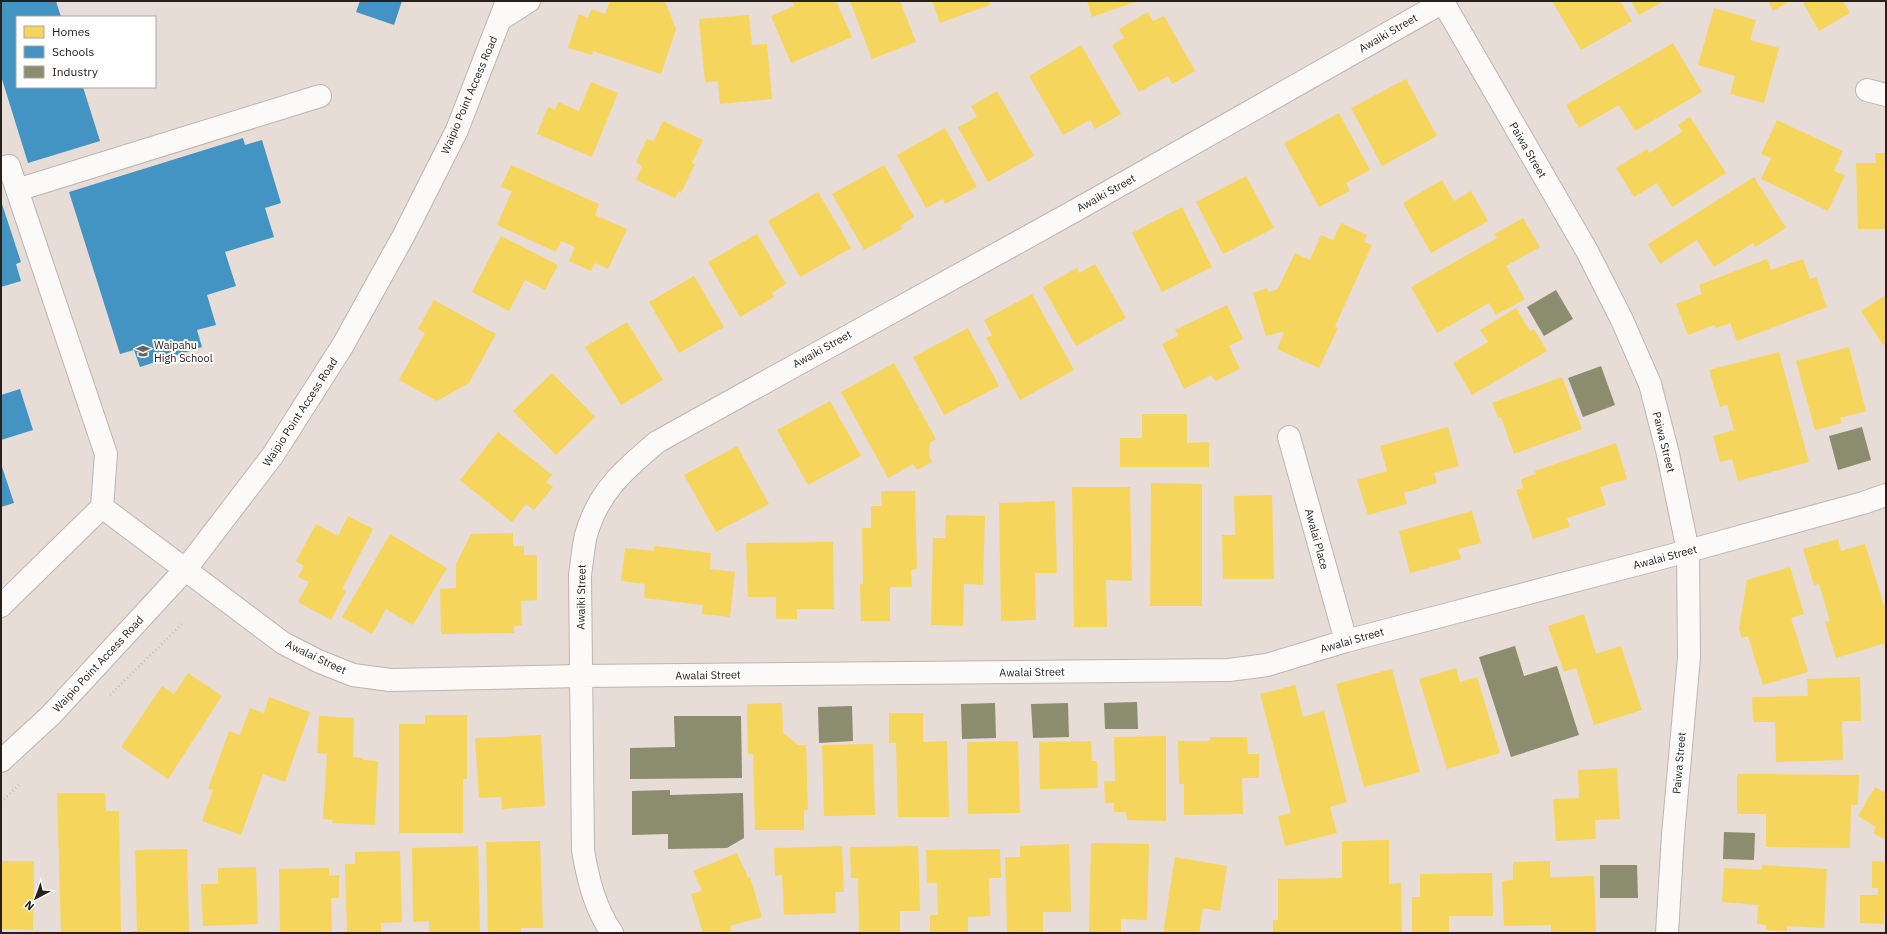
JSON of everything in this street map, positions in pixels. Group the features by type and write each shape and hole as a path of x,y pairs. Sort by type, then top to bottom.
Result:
{"street":[{"path":"504,10 529,1"},
{"name":"Paiwa Street","path":"1444,2 1587,251 1622,320 1650,384 1668,454 1688,551 1689,656 1673,835 1667,933"},
{"name":"Awaiki Street","path":"612,933 606,924 590,886 583,850 580,574 586,535 597,505 610,485 625,469 657,442 1078,209 1444,2"},
{"name":"Waipio Point Access Road","path":"1,761 51,715 185,570 273,454 343,345 404,235 457,130 504,10"},
{"path":"17,190 320,96"},
{"path":"1,168 9,166 106,454 102,508 1,606"},
{"name":"Awalai Place","path":"1289,437 1346,641"},
{"name":"Awalai Street","path":"102,508 283,643 318,661 354,675 390,680 581,676 1229,670 1267,665 1346,641 1688,551 1863,503 1886,495"}],"building: Homes":[{"path":"610,1 665,1 676,29 661,74 593,51 592,55 568,48 579,14 588,18 591,9 605,14"},
{"path":"792,1 836,1 852,37 791,63 771,16 794,6"},
{"path":"850,1 900,1 916,42 872,59"},
{"path":"932,1 989,1 990,5 940,23"},
{"path":"1087,1 1138,1 1092,17"},
{"path":"1552,1 1620,1 1632,21 1581,50"},
{"path":"1631,1 1664,1 1639,15"},
{"path":"1768,1 1790,1 1773,11"},
{"path":"1802,1 1843,1 1850,13 1819,31"},
{"path":"1714,8 1756,20 1750,40 1779,48 1764,103 1730,94 1735,76 1698,65"},
{"path":"1148,12 1153,21 1164,16 1195,71 1172,84 1168,76 1139,92 1112,45 1124,38 1119,29"},
{"path":"749,15 752,45 767,44 772,99 720,104 718,81 705,82 699,19"},
{"path":"1673,43 1702,92 1635,131 1619,105 1579,128 1566,105"},
{"path":"1081,45 1121,114 1095,129 1090,120 1063,135 1029,76"},
{"path":"1406,79 1437,136 1382,166 1351,108"},
{"path":"591,82 618,93 592,157 537,134 548,107 555,110 558,102 579,111"},
{"path":"997,91 1034,156 988,182 958,127 977,117 971,106"},
{"path":"1339,113 1370,170 1346,183 1350,191 1319,207 1284,143"},
{"path":"1690,117 1726,173 1672,207 1657,183 1634,197 1616,168 1647,149 1649,153 1682,132 1678,125"},
{"path":"1777,120 1843,151 1834,171 1845,175 1828,211 1761,179 1771,158 1761,154"},
{"path":"663,121 703,140 692,163 695,164 681,193 679,191 675,198 636,180 642,166 636,162 647,139 654,141"},
{"path":"945,128 977,187 945,204 943,199 926,208 897,155"},
{"path":"1875,153 1886,153 1886,229 1858,229 1856,163 1876,163"},
{"path":"511,165 599,204 595,215 627,229 608,269 595,263 591,271 569,261 575,247 561,241 556,252 497,225 512,191 501,187"},
{"path":"884,165 914,217 901,225 902,229 864,250 832,194"},
{"path":"1246,176 1274,228 1223,254 1196,202"},
{"path":"1754,177 1786,228 1755,247 1753,243 1714,267 1697,240 1660,264 1648,244"},
{"path":"1442,180 1454,201 1471,191 1488,221 1431,253 1403,203"},
{"path":"818,192 851,248 800,277 768,221"},
{"path":"1182,207 1212,267 1162,292 1132,233"},
{"path":"1523,218 1540,247 1506,266 1525,299 1496,315 1489,303 1437,333 1411,287 1497,238 1494,234"},
{"path":"1341,223 1367,235 1364,242 1372,245 1335,326 1338,328 1319,368 1277,349 1284,333 1281,332 1266,336 1253,293 1267,288 1268,292 1278,289 1295,253 1310,260 1321,235 1333,240"},
{"path":"757,234 786,284 772,293 774,297 740,317 708,262"},
{"path":"501,236 558,265 545,290 525,280 509,311 472,292"},
{"path":"1767,259 1771,270 1803,259 1810,279 1816,277 1827,307 1737,341 1730,323 1716,328 1714,325 1688,335 1676,304 1702,294 1699,285"},
{"path":"1095,264 1126,318 1076,346 1043,287 1077,268 1079,273"},
{"path":"694,276 724,327 679,353 649,302"},
{"path":"1032,294 1074,370 1020,400 986,338 992,335 984,320"},
{"path":"1886,295 1886,343 1883,345 1861,311"},
{"path":"434,300 496,334 469,383 437,401 399,380 425,333 418,329"},
{"path":"1227,305 1243,339 1229,346 1240,369 1215,381 1211,375 1184,389 1162,344 1178,336 1175,330"},
{"path":"1516,308 1530,331 1534,329 1547,351 1472,395 1453,363 1488,342 1480,330"},
{"path":"627,322 663,380 621,405 585,347"},
{"path":"968,328 999,386 944,415 913,357"},
{"path":"1849,347 1866,411 1840,418 1842,423 1815,430 1796,361"},
{"path":"1779,352 1809,462 1738,481 1732,459 1720,462 1713,436 1734,430 1727,405 1720,407 1709,370"},
{"path":"894,363 936,439 930,443 929,455 932,462 917,470 913,464 888,478 841,392"},
{"path":"552,373 595,417 556,455 513,411"},
{"path":"1562,377 1582,429 1514,454 1501,417 1498,418 1492,403"},
{"path":"830,401 861,456 808,485 777,430"},
{"path":"1142,414 1187,414 1187,443 1209,442 1209,467 1120,467 1120,438 1142,438"},
{"path":"1448,427 1459,466 1434,473 1437,483 1404,493 1407,504 1368,515 1357,480 1387,471 1380,446"},
{"path":"498,432 552,475 546,482 553,487 534,510 526,504 512,522 460,480"},
{"path":"1616,443 1627,479 1600,487 1606,505 1567,518 1570,527 1533,539 1516,490 1523,488 1521,479 1536,474 1535,471"},
{"path":"737,446 769,504 716,532 684,475"},
{"path":"1151,483 1202,484 1202,606 1150,606"},
{"path":"1072,487 1130,487 1132,581 1106,580 1107,627 1074,627"},
{"path":"881,491 915,491 917,569 911,570 912,587 890,587 890,621 861,621 860,584 863,584 862,528 871,528 871,506 882,506"},
{"path":"1272,495 1274,579 1223,579 1222,535 1235,535 1234,496"},
{"path":"1055,501 1057,573 1035,573 1036,620 1001,621 999,503"},
{"path":"1472,511 1481,543 1458,549 1461,559 1410,573 1399,531"},
{"path":"946,515 985,516 983,585 964,584 963,626 931,625 933,538 945,538"},
{"path":"348,516 373,529 342,589 346,591 331,620 298,602 309,582 298,577 304,566 296,561 316,524 338,536"},
{"path":"513,533 513,546 524,546 524,555 537,555 537,600 521,601 522,625 514,626 514,633 441,634 440,589 456,588 456,564 471,534"},
{"path":"390,534 447,568 413,625 386,609 372,634 342,617"},
{"path":"1838,539 1841,551 1865,544 1886,612 1886,643 1836,658 1825,622 1830,621 1819,584 1814,585 1803,549"},
{"path":"833,542 834,609 797,609 797,619 776,619 776,597 748,597 746,543"},
{"path":"654,546 711,553 710,569 735,572 730,617 702,614 703,605 644,598 645,584 621,581 625,548 654,551"},
{"path":"1790,567 1804,614 1791,618 1808,672 1763,685 1748,636 1742,638 1739,628 1747,580"},
{"path":"1584,614 1596,654 1621,646 1642,710 1594,725 1576,668 1564,672 1548,626"},
{"path":"1456,668 1460,682 1477,677 1500,753 1447,769 1419,679"},
{"path":"1392,669 1420,772 1364,787 1336,684"},
{"path":"188,673 222,696 168,779 121,747 162,686 174,694"},
{"path":"1860,677 1861,721 1842,721 1843,760 1776,762 1775,722 1753,722 1752,697 1808,696 1807,679"},
{"path":"1295,685 1303,717 1324,711 1347,802 1330,807 1337,833 1285,846 1278,816 1291,813 1260,694"},
{"path":"269,697 310,712 285,782 263,774 241,835 202,821 213,790 208,789 229,731 240,735 250,708 264,713"},
{"path":"782,703 783,733 798,745 806,745 808,810 804,810 804,830 755,830 753,754 748,754 747,704"},
{"path":"889,713 923,713 923,742 947,741 949,817 898,817 896,743 889,743"},
{"path":"425,715 467,715 467,779 463,779 463,833 399,833 399,724 425,724"},
{"path":"319,716 354,718 353,757 363,758 363,760 378,761 375,825 332,823 333,820 323,819 327,754 317,753"},
{"path":"541,735 545,806 502,809 501,797 479,798 475,738"},
{"path":"1166,736 1166,821 1127,820 1126,812 1114,812 1114,803 1105,803 1104,781 1115,781 1114,737"},
{"path":"1210,737 1247,737 1248,754 1259,754 1259,778 1242,778 1243,814 1184,815 1184,784 1179,784 1178,741 1210,741"},
{"path":"1018,741 1020,813 968,814 967,742"},
{"path":"1091,741 1092,761 1097,761 1098,788 1040,789 1039,742"},
{"path":"873,744 875,815 824,816 822,745"},
{"path":"1617,768 1620,819 1595,820 1596,839 1556,841 1553,799 1579,798 1578,770"},
{"path":"1737,774 1859,775 1858,805 1851,805 1850,848 1766,847 1766,814 1737,814"},
{"path":"1875,787 1886,793 1886,840 1873,833 1876,827 1858,816"},
{"path":"57,793 105,793 106,811 119,811 121,933 61,933"},
{"path":"1389,840 1389,884 1401,883 1402,933 1273,933 1273,920 1278,920 1278,879 1342,878 1342,841"},
{"path":"540,841 543,928 521,928 521,933 488,933 486,842"},
{"path":"1091,843 1149,844 1147,920 1121,919 1121,933 1089,933"},
{"path":"1069,844 1071,912 1043,912 1043,933 1007,933 1005,857 1020,857 1020,846"},
{"path":"478,846 480,933 429,932 429,921 413,922 412,848"},
{"path":"842,846 844,892 835,892 836,913 784,915 782,875 775,876 774,848"},
{"path":"918,846 920,911 900,911 900,933 859,933 858,878 851,878 850,847"},
{"path":"187,849 189,933 132,933 132,931 137,931 135,850"},
{"path":"1000,849 1001,878 989,878 990,916 968,917 968,933 930,933 930,915 938,915 937,883 927,883 926,850"},
{"path":"400,851 402,922 381,923 381,933 347,933 345,864 355,864 355,852"},
{"path":"737,853 748,878 750,877 762,917 730,926 731,931 723,933 703,933 691,894 702,891 693,871"},
{"path":"1175,857 1227,866 1220,911 1203,908 1199,933 1163,933"},
{"path":"1,861 34,861 33,930 1,929"},
{"path":"1550,861 1550,877 1594,876 1596,933 1551,933 1551,925 1504,926 1502,881 1513,880 1513,862"},
{"path":"1872,861 1886,862 1886,914 1884,914 1884,924 1860,923 1860,895 1878,895 1878,888 1872,888"},
{"path":"1762,865 1827,869 1824,928 1787,926 1787,931 1766,930 1766,925 1757,924 1758,905 1722,902 1724,868 1762,870"},
{"path":"256,867 258,924 203,926 201,884 218,884 218,868"},
{"path":"329,868 329,876 339,875 339,898 331,898 332,933 280,933 279,869"},
{"path":"1492,873 1493,916 1449,916 1449,933 1412,933 1412,897 1420,897 1420,874"}],"building: Schools":[{"path":"1,1 56,1 61,16 16,16 16,88 83,88 100,141 28,163 1,76"},
{"path":"360,1 402,1 394,25 356,12"},
{"path":"243,138 245,145 262,140 281,203 265,208 274,237 225,252 236,286 207,295 216,325 197,330 202,347 140,367 134,350 120,354 69,192"},
{"path":"1,201 21,262 16,264 21,281 1,287"},
{"path":"20,389 33,430 1,440 1,395"},
{"path":"1,464 14,503 1,507"}],"building: Industry":[{"path":"1556,290 1573,319 1544,336 1527,307"},
{"path":"1601,366 1615,405 1583,417 1568,378"},
{"path":"1862,427 1871,460 1838,470 1829,436"},
{"path":"1515,646 1524,676 1557,666 1579,735 1511,757 1479,657"},
{"path":"1137,702 1138,729 1105,729 1104,703"},
{"path":"995,703 996,738 962,739 961,704"},
{"path":"1068,703 1069,737 1033,738 1031,704"},
{"path":"852,706 853,741 819,743 818,707"},
{"path":"674,716 741,716 742,778 630,779 630,748 675,747"},
{"path":"670,790 670,795 743,793 744,838 727,848 668,849 668,834 632,835 632,791"},
{"path":"1724,832 1755,833 1754,860 1723,859"},
{"path":"1600,865 1637,865 1638,898 1600,898"}],"place":[{"name":"Waipahu High School","path":"143,351"}]}
